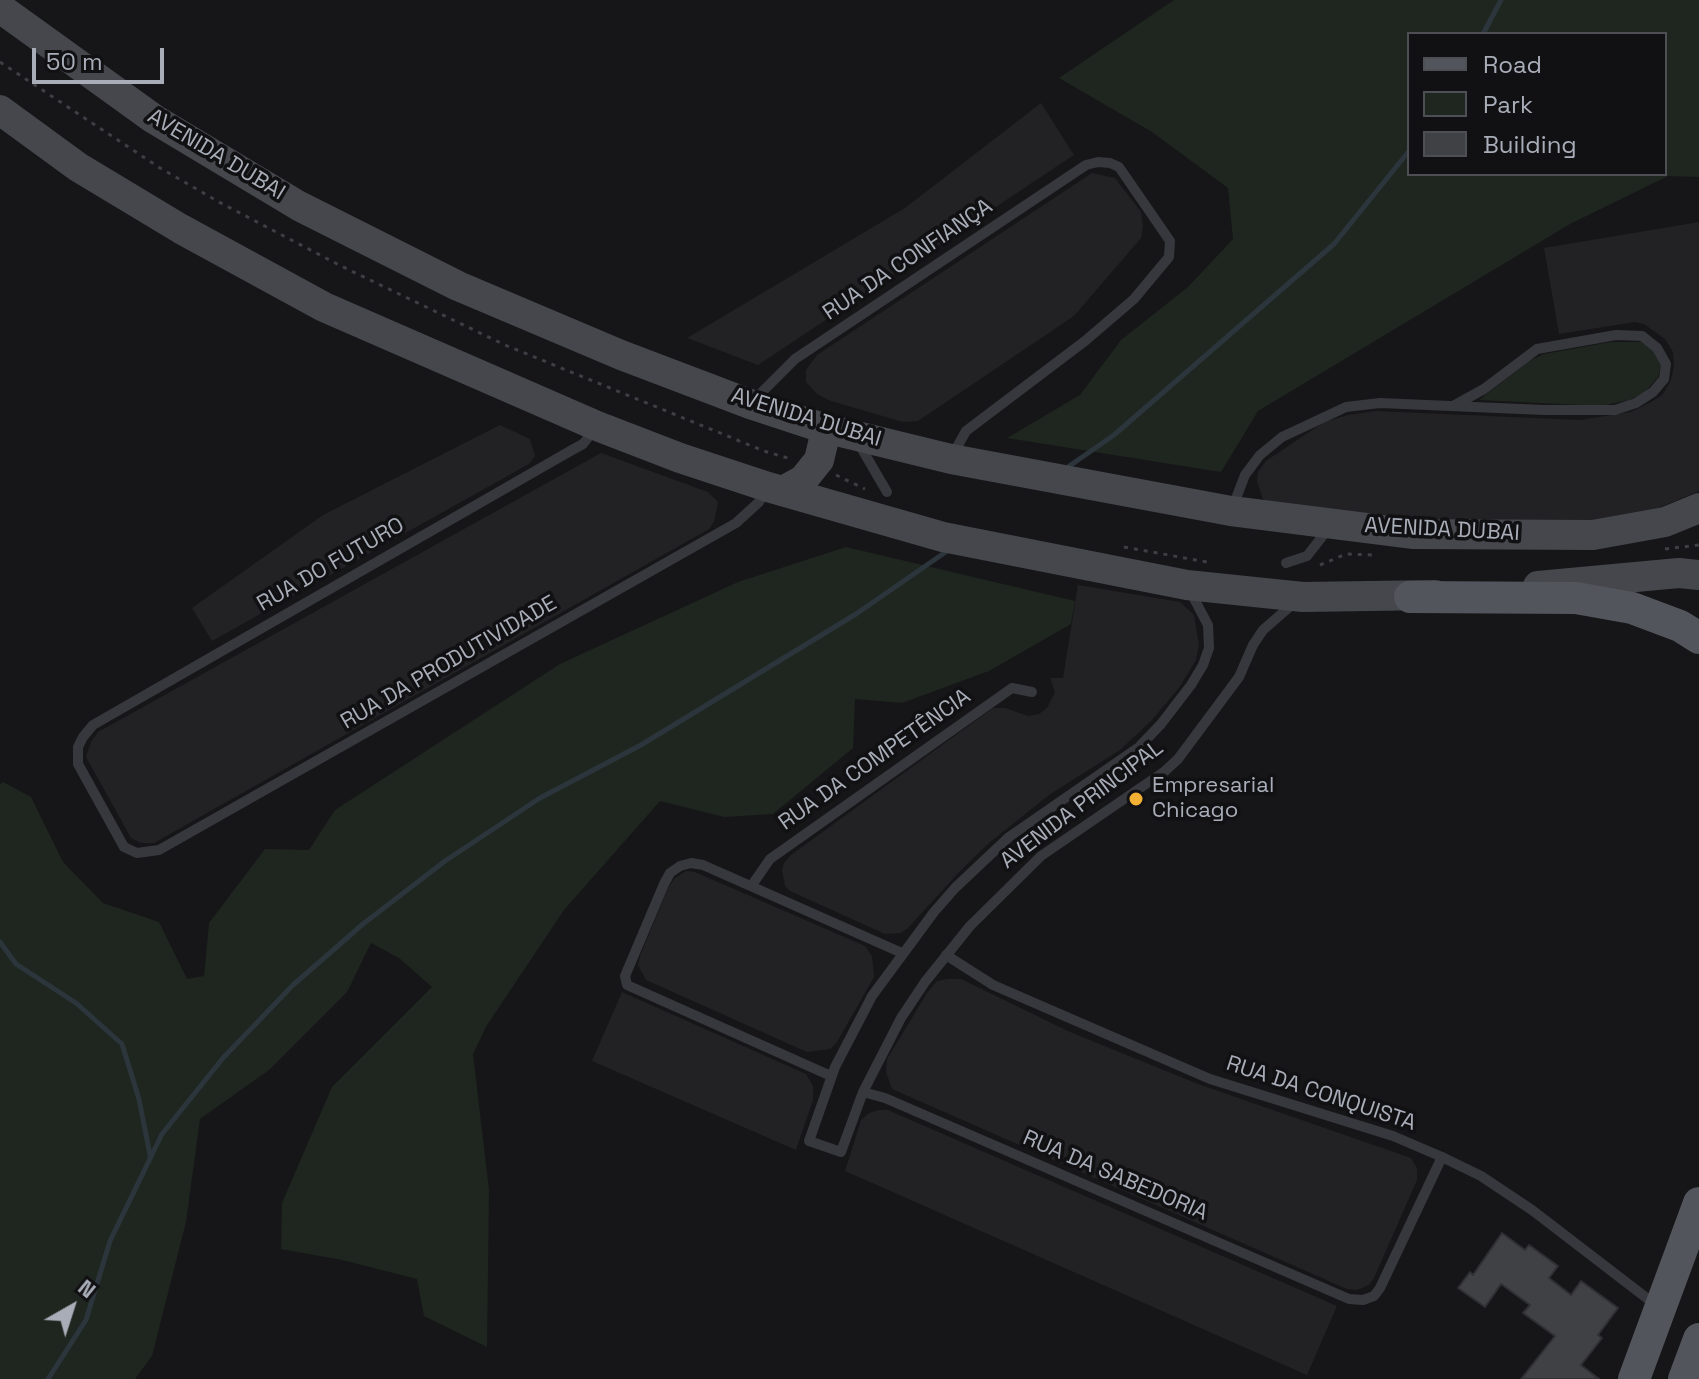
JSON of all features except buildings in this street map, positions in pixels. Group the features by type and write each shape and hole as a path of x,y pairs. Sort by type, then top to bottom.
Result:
{"main road":[{"path":"1410,597 1576,598 1632,608 1680,626 1699,638"},
{"path":"1634,1379 1699,1203"},
{"path":"1684,1379 1699,1339"}],"street":[{"name":"AVENIDA DUBAI","path":"0,8 154,119 299,206 458,286 621,355 820,427 951,459 1231,511 1414,534 1593,535 1665,522 1699,508"},
{"path":"0,110 91,175 181,229 324,307 597,426 680,458 943,537 1187,585 1303,597 1410,597 1679,573 1699,575"},
{"path":"776,489 803,480 819,460 824,439 820,427"}],"lane":[{"name":"RUA DA CONFIANÇA","path":"750,404 795,359 1086,165 1098,162 1119,167 1170,241 1169,257 1134,299 1085,341 966,431 951,459"},
{"path":"1231,511 1245,475 1260,455 1282,437 1346,407 1361,404 1455,405 1615,410 1636,403 1653,392 1664,379 1666,364 1657,348 1642,336 1616,335 1537,349 1484,389 1455,405"},
{"name":"RUA DO FUTURO","path":"137,853 124,847 78,764 78,747 93,725 583,444 597,426"},
{"path":"854,435 887,492"},
{"name":"RUA DA PRODUTIVIDADE","path":"137,853 159,850 736,523 776,489"},
{"path":"1286,563 1307,556 1333,524"},
{"name":"AVENIDA PRINCIPAL","path":"1187,585 1208,625 1209,648 1191,685 1161,724 1128,755 1009,837 955,888 902,953 872,996 831,1076 809,1141 841,1152 863,1092 901,1018 946,955 1002,892 1041,856 1178,759 1239,677 1263,630 1303,597"},
{"name":"RUA DA COMPETÊNCIA","path":"752,885 770,859 1012,688 1032,692"},
{"path":"831,1076 627,985 625,976 670,873 691,863 703,865 902,953"},
{"name":"RUA DA CONQUISTA","path":"946,955 993,985 1210,1079 1393,1136 1481,1176 1532,1210 1661,1309"},
{"name":"RUA DA SABEDORIA","path":"863,1092 885,1098 1349,1299 1363,1300 1374,1296 1380,1288 1442,1157"}],"shaded area":[{"path":"1041,103 1074,155 758,365 687,338 905,208"},
{"path":"1092,173 1115,178 1141,212 1143,227 1141,238 1074,316 918,421 903,422 831,401 817,394 806,382 806,370 817,355"},
{"path":"1699,222 1699,491 1648,512 1591,521 1425,519 1278,507 1263,499 1257,481 1258,472 1266,461 1324,422 1348,415 1375,411 1580,420 1631,412 1653,401 1663,394 1674,366 1673,352 1665,339 1644,324 1635,322 1559,334 1544,248"},
{"path":"500,425 530,439 535,456 529,464 212,641 192,608 323,515"},
{"path":"601,453 708,492 718,502 714,522 709,529 154,843 141,843 131,838 86,757 98,732"},
{"path":"1078,585 1180,602 1194,615 1199,645 1196,660 1179,688 1151,721 1120,750 1049,795 989,843 901,933 885,934 790,891 785,886 782,870 791,855 993,708 1005,708 1028,716 1039,714 1047,708 1055,692 1050,678 1063,678"},
{"path":"686,871 695,872 865,946 872,956 874,977 830,1049 807,1052 646,980 638,965 640,956 668,888 675,878"},
{"path":"961,979 1070,1032 1198,1084 1411,1158 1417,1168 1417,1180 1374,1278 1369,1285 1357,1290 1347,1289 892,1089 886,1072 887,1059 927,993 937,981"},
{"path":"622,992 806,1074 813,1086 813,1100 796,1150 592,1061"},
{"path":"879,1110 888,1110 1337,1306 1307,1375 845,1171 861,1120"}],"green space":[{"path":"1174,0 1699,0 1699,177 1668,176 1570,224 1258,411 1221,472 1007,438 1080,395 1121,340 1188,287 1233,239 1228,188 1152,132 1059,78"},
{"path":"1611,342 1641,342 1655,352 1661,365 1658,377 1645,392 1629,400 1601,406 1479,400 1529,361 1544,354"},
{"path":"846,547 1075,601 1071,624 989,671 902,703 855,699 853,748 773,814 724,817 660,801 564,910 487,1025 473,1054 489,1190 487,1347 424,1316 417,1279 281,1249 282,1203 332,1087 432,987 399,958 371,943 347,992 269,1070 200,1119 186,1222 152,1356 135,1379 0,1379 0,784 3,782 31,797 63,862 103,903 159,922 187,979 204,976 209,923 265,849 309,850 335,810 560,664 738,582"}],"waterway":[{"path":"1484,32 1501,0"},
{"path":"1065,469 1114,435 1334,244 1407,153"},
{"path":"48,1379 86,1320 110,1241 162,1134 223,1058 293,985 363,924 445,861 540,798 641,745 856,614 950,549"},
{"path":"0,942 16,964 76,1003 122,1044 139,1099 150,1155"}],"place":[{"name":"Empresarial Chicago","path":"1136,799"}]}
